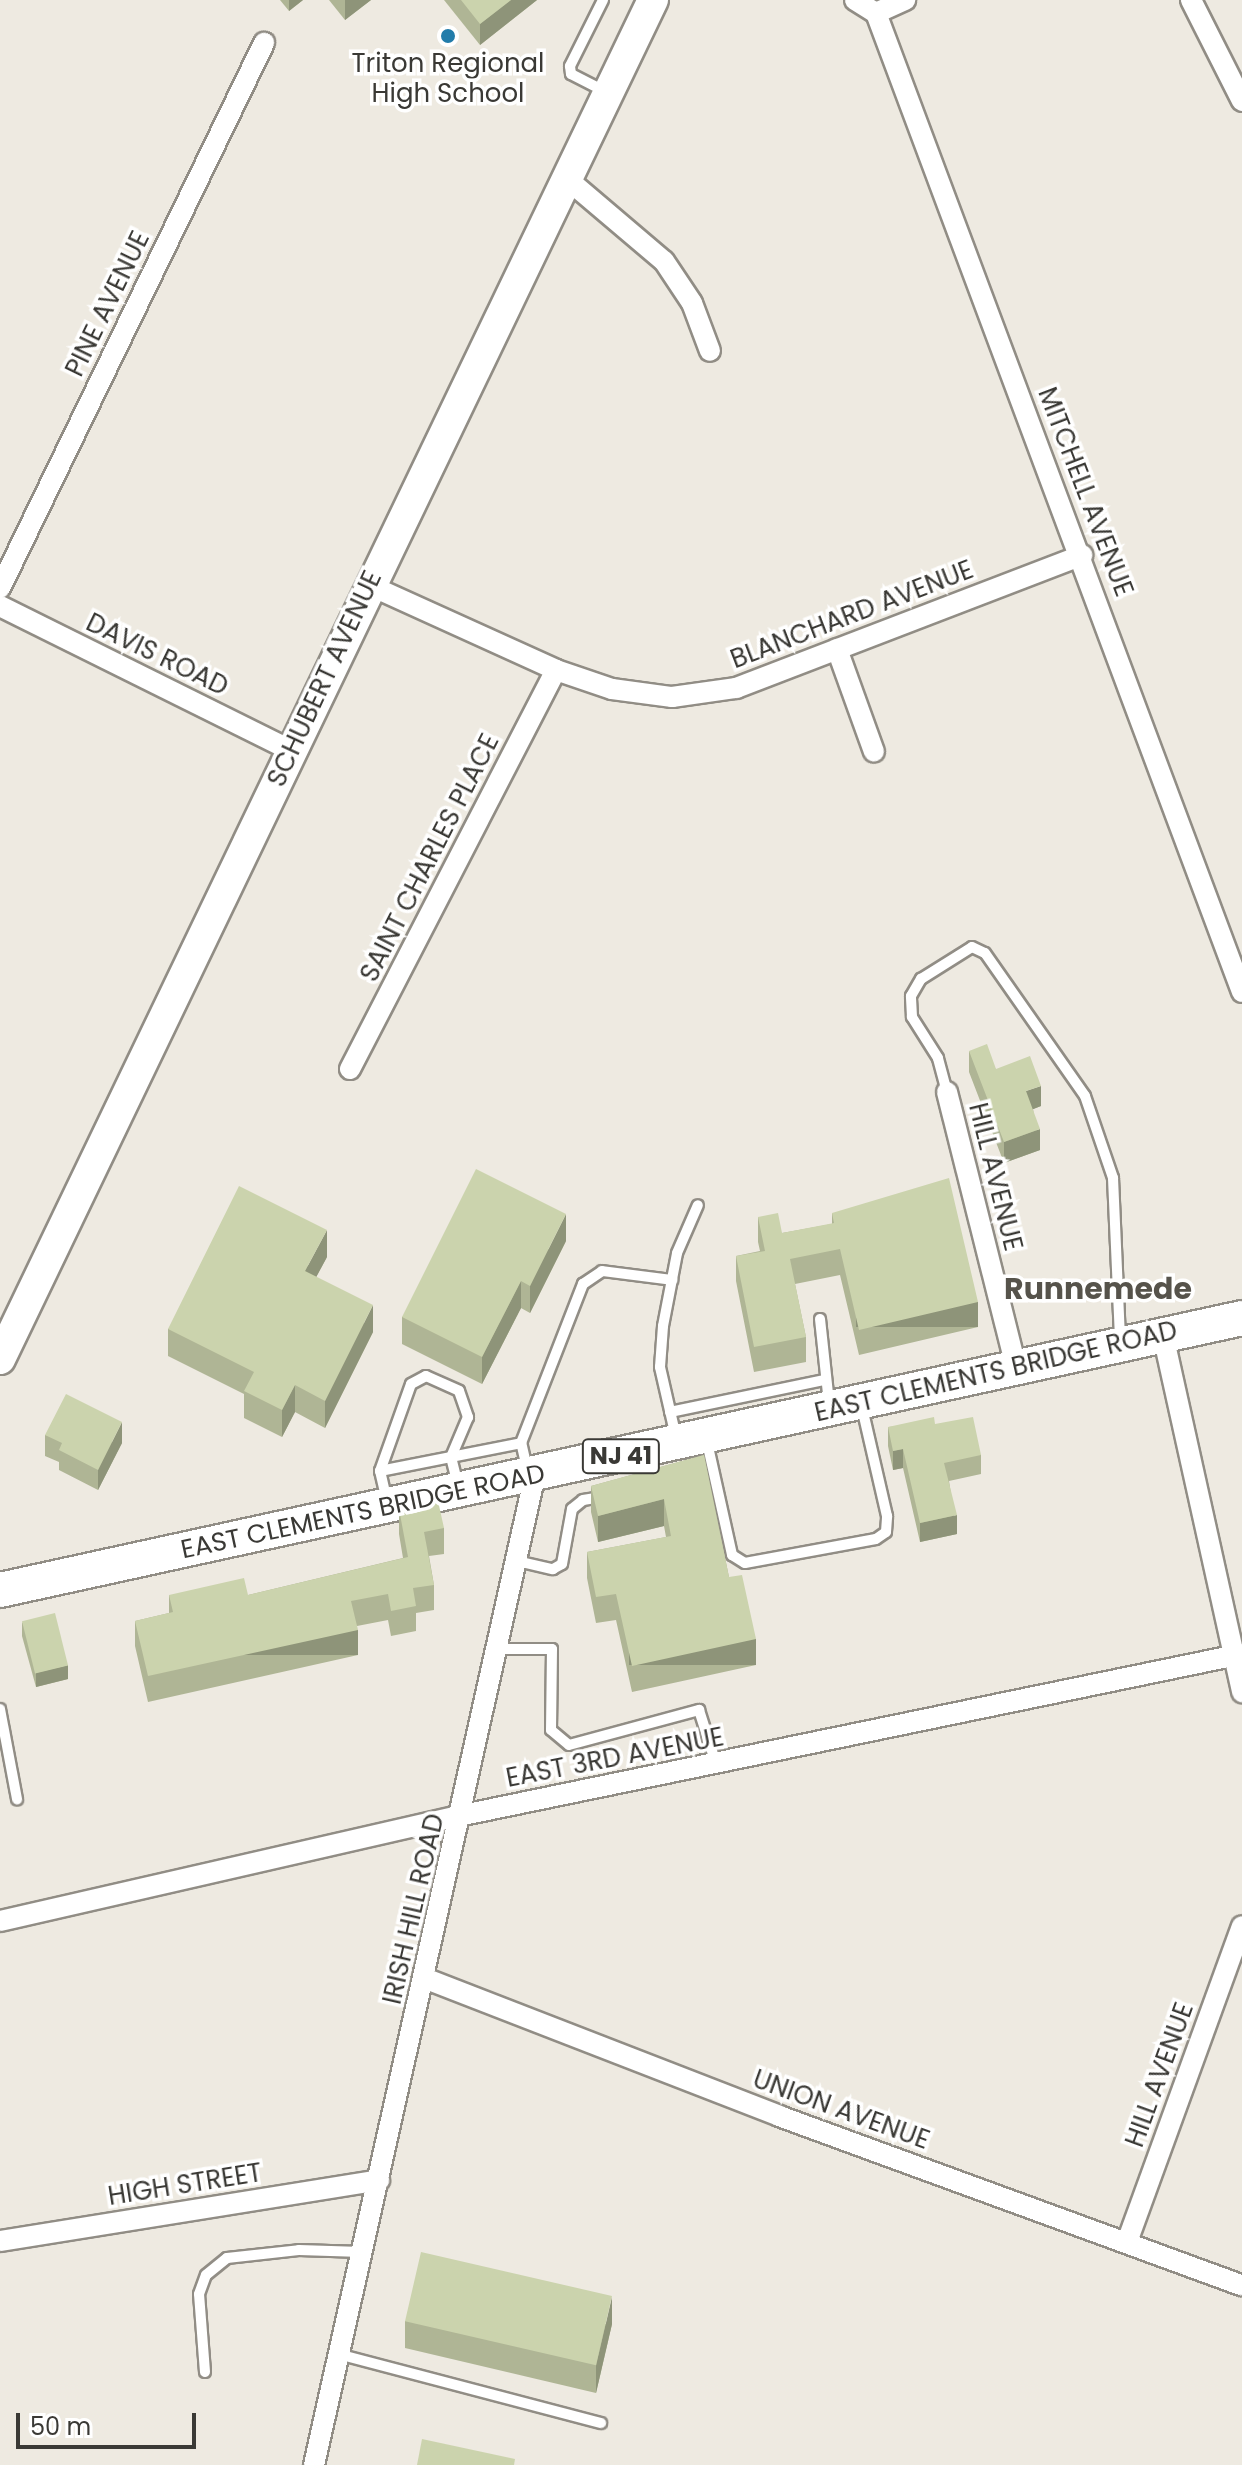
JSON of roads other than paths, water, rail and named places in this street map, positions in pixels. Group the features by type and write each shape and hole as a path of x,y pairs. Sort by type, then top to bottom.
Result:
{"main road":[{"name":"EAST CLEMENTS BRIDGE ROAD","path":"0,1590 532,1476 629,1460 684,1431 839,1397 1016,1367 1242,1318"}],"street":[{"name":"SCHUBERT AVENUE","path":"0,1359 369,585 653,0"},
{"path":"855,0 876,13 905,0"},
{"path":"1191,0 1242,101"},
{"name":"MITCHELL AVENUE","path":"876,13 1082,555 1242,992"},
{"name":"PINE AVENUE","path":"0,588 264,43"},
{"path":"566,178 664,261 692,303 710,351"},
{"name":"BLANCHARD AVENUE","path":"369,585 556,670 612,689 672,697 736,688 1082,555"},
{"name":"DAVIS ROAD","path":"0,606 290,750"},
{"path":"837,649 874,752"},
{"name":"SAINT CHARLES PLACE","path":"350,1069 556,670"},
{"name":"HILL AVENUE","path":"947,1092 1016,1367"},
{"path":"1163,1335 1238,1654 1242,1692"},
{"name":"IRISH HILL ROAD","path":"314,2465 463,1815 532,1476"},
{"name":"EAST 3RD AVENUE","path":"0,1921 463,1815 1238,1654"},
{"name":"HILL AVENUE","path":"1127,2242 1242,1926"},
{"name":"UNION AVENUE","path":"424,1978 779,2116 1242,2285"},
{"name":"HIGH STREET","path":"0,2241 379,2180"}],"lane":[{"path":"603,0 570,66 571,74 608,93"},
{"path":"947,1092 938,1058 912,1017 911,996 921,979 972,947 985,953 1085,1096 1113,1178 1120,1344"},
{"path":"698,1205 672,1280 660,1367 732,1555 745,1563 876,1539 886,1532 887,1516 839,1397 820,1319"},
{"path":"532,1476 521,1443 583,1284 602,1271 672,1280"},
{"path":"388,1507 380,1471 411,1384 426,1376 459,1391 468,1417 451,1457 459,1492"},
{"path":"380,1471 521,1443"},
{"path":"517,1561 553,1569 562,1564 572,1509 583,1500 609,1496"},
{"path":"498,1649 552,1649 551,1730 569,1745 699,1710 716,1764"},
{"path":"0,1709 17,1799"},
{"path":"205,2372 199,2294 206,2275 227,2258 272,2251 362,2252"},
{"path":"338,2354 601,2423"}],"place":[{"name":"Triton Regional High School","path":"448,36"}],"district":[{"name":"Runnemede","path":"1098,1289"}]}
